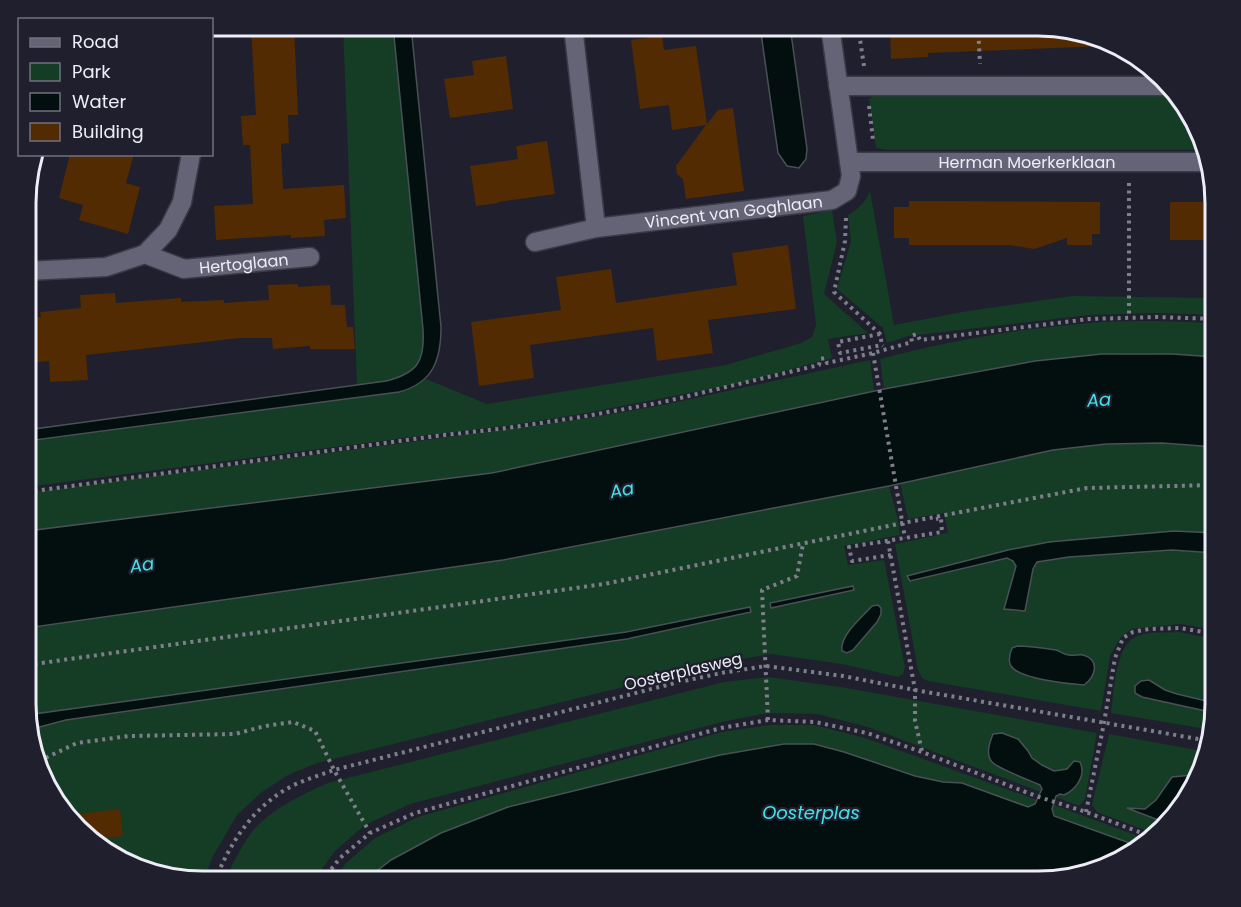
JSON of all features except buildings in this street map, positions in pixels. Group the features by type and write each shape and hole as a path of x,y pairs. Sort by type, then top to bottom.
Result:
{"street":[{"path":"574,36 597,228"},
{"path":"831,36 851,176 847,191"},
{"path":"838,86 1157,86"},
{"path":"36,271 106,267 145,254 168,231 182,202 191,156"},
{"name":"Herman Moerkerklaan","path":"849,162 1199,162"},
{"name":"Vincent van Goghlaan","path":"535,242 597,228 832,200 847,191"},
{"name":"Hertoglaan","path":"145,254 184,269 310,257"}],"path":[{"path":"978,36 980,67"},
{"path":"1129,162 1130,318"},
{"path":"847,191 845,241 834,292 880,334 883,347"},
{"path":"880,334 838,342 840,352 912,342 911,336 917,334 920,340 1089,319 1205,319"},
{"path":"36,491 581,417 663,402 741,384 819,365 820,359 825,358 826,363 873,353 883,347"},
{"path":"873,353 905,539"},
{"path":"36,664 604,584 1087,488 1205,485"},
{"path":"891,555 852,561 849,548 942,532 941,518 903,524"},
{"path":"888,541 915,690 915,721 922,752"},
{"path":"768,720 762,590 797,576 803,544"},
{"path":"1086,812 1114,658 1124,638 1133,632 1149,629 1180,628 1205,632"},
{"name":"Oosterplasweg","path":"219,871 248,821 267,803 293,786 334,770 687,681 766,666 843,676 1201,740"},
{"path":"330,871 340,858 370,833 415,813 721,728 768,720 815,722 867,733 1143,833"},
{"path":"46,758 77,743 129,736 235,735 265,726 293,722 315,731 370,833"}],"green space":[{"path":"343,36 394,36 424,344 416,367 411,372 397,379 357,386"},
{"path":"873,96 1166,96 1188,129 1196,150 887,150 876,148 869,99"},
{"path":"870,191 894,325 968,311 1072,296 1205,298 1205,315 1089,315 908,336 887,343 883,328 837,289 851,241 848,215 866,199"},
{"path":"832,210 837,242 824,294 868,333 828,339 832,358 741,383 581,414 506,426 36,486 36,440 399,392 412,388 426,379 487,404 726,365 801,343 812,337 816,325 803,216"},
{"path":"1123,321 1205,323 1205,356 1101,354 1019,364 884,389 880,359 983,336"},
{"path":"870,360 874,391 492,473 36,530 36,492 582,419 663,405"},
{"path":"1162,443 1205,446 1205,533 1174,531 1049,542 911,581 1007,557 1016,566 1004,609 1025,611 1033,569 1037,562 1069,557 1172,550 1205,552 1205,628 1181,624 1132,629 1121,637 1110,656 1101,711 928,681 922,678 918,670 895,544 948,533 944,513 908,519 900,483 1053,450 1106,444"},
{"path":"889,486 900,535 844,546 848,565 884,560 905,667 903,674 898,677 842,664 771,654 720,663 317,763 288,775 262,792 237,815 207,871 170,868 119,849 77,814 58,788 49,768 38,727 66,720 627,639 751,612 750,607 626,632 36,714 36,627 503,560"},
{"path":"1179,632 1205,637 1203,729 1111,713 1117,670 1124,649 1137,636 1147,633"},
{"path":"768,677 841,687 1097,733 1085,799 1079,806 1056,797 1072,791 1081,777 1067,769 1054,771 1032,758 1028,751 1006,770 1040,785 1041,792 868,727 817,714 768,713 722,722 410,804 365,825 334,852 321,871 230,871 244,843 259,824 283,806 328,783 724,682"},
{"path":"769,725 814,725 865,738 1037,800 1035,804 1028,807 962,783 943,782 915,776 844,752 720,755 508,807 441,833 391,860 377,871 340,871 346,863 375,838 418,817 722,732"},
{"path":"1109,734 1198,750 1189,775 1172,777 1156,800 1145,809 1129,809 1158,820 1146,830 1097,812 1092,805"},
{"path":"1054,805 1139,837 1130,843 1054,816 1052,809"}],"water":[{"path":"394,36 412,36 441,327 437,360 427,376 420,383 399,392 36,440 36,429 397,378 412,369 421,357 423,329"},
{"path":"761,36 791,36 807,149 806,159 799,168 787,166 778,153"},
{"name":"Aa","path":"1102,354 1205,356 1205,446 1162,443 1106,444 1053,450 889,486 503,560 36,627 36,530 492,473 884,389 1035,361"},
{"path":"1174,531 1205,533 1205,552 1172,550 1069,557 1037,562 1033,569 1025,611 1004,609 1016,566 1007,558 910,581 907,576 1049,542"},
{"path":"853,586 854,590 771,608 770,603"},
{"path":"878,605 881,608 881,614 877,622 853,650 847,653 842,651 844,639 852,627 872,606"},
{"path":"750,607 751,612 627,639 66,720 38,727 36,714 626,632"},
{"path":"1017,646 1056,650 1067,655 1089,657 1094,665 1093,673 1084,685 1045,680 1024,674 1016,671 1010,664 1012,648"},
{"path":"1149,680 1165,690 1205,701 1205,711 1142,697 1135,693 1135,686 1141,681"},
{"name":"Oosterplas","path":"1002,733 1018,739 1032,758 1054,771 1067,769 1074,761 1080,762 1082,772 1079,782 1068,793 1056,796 1052,809 1054,816 1130,843 1112,854 1081,865 1060,870 1038,871 377,871 391,860 441,833 508,807 720,755 784,744 814,744 915,776 943,782 962,783 1028,807 1035,804 1042,789 1040,785 1000,768 990,759 989,748 993,734"},
{"path":"1189,775 1183,788 1158,820 1127,808 1145,809 1156,800 1172,777"}]}
